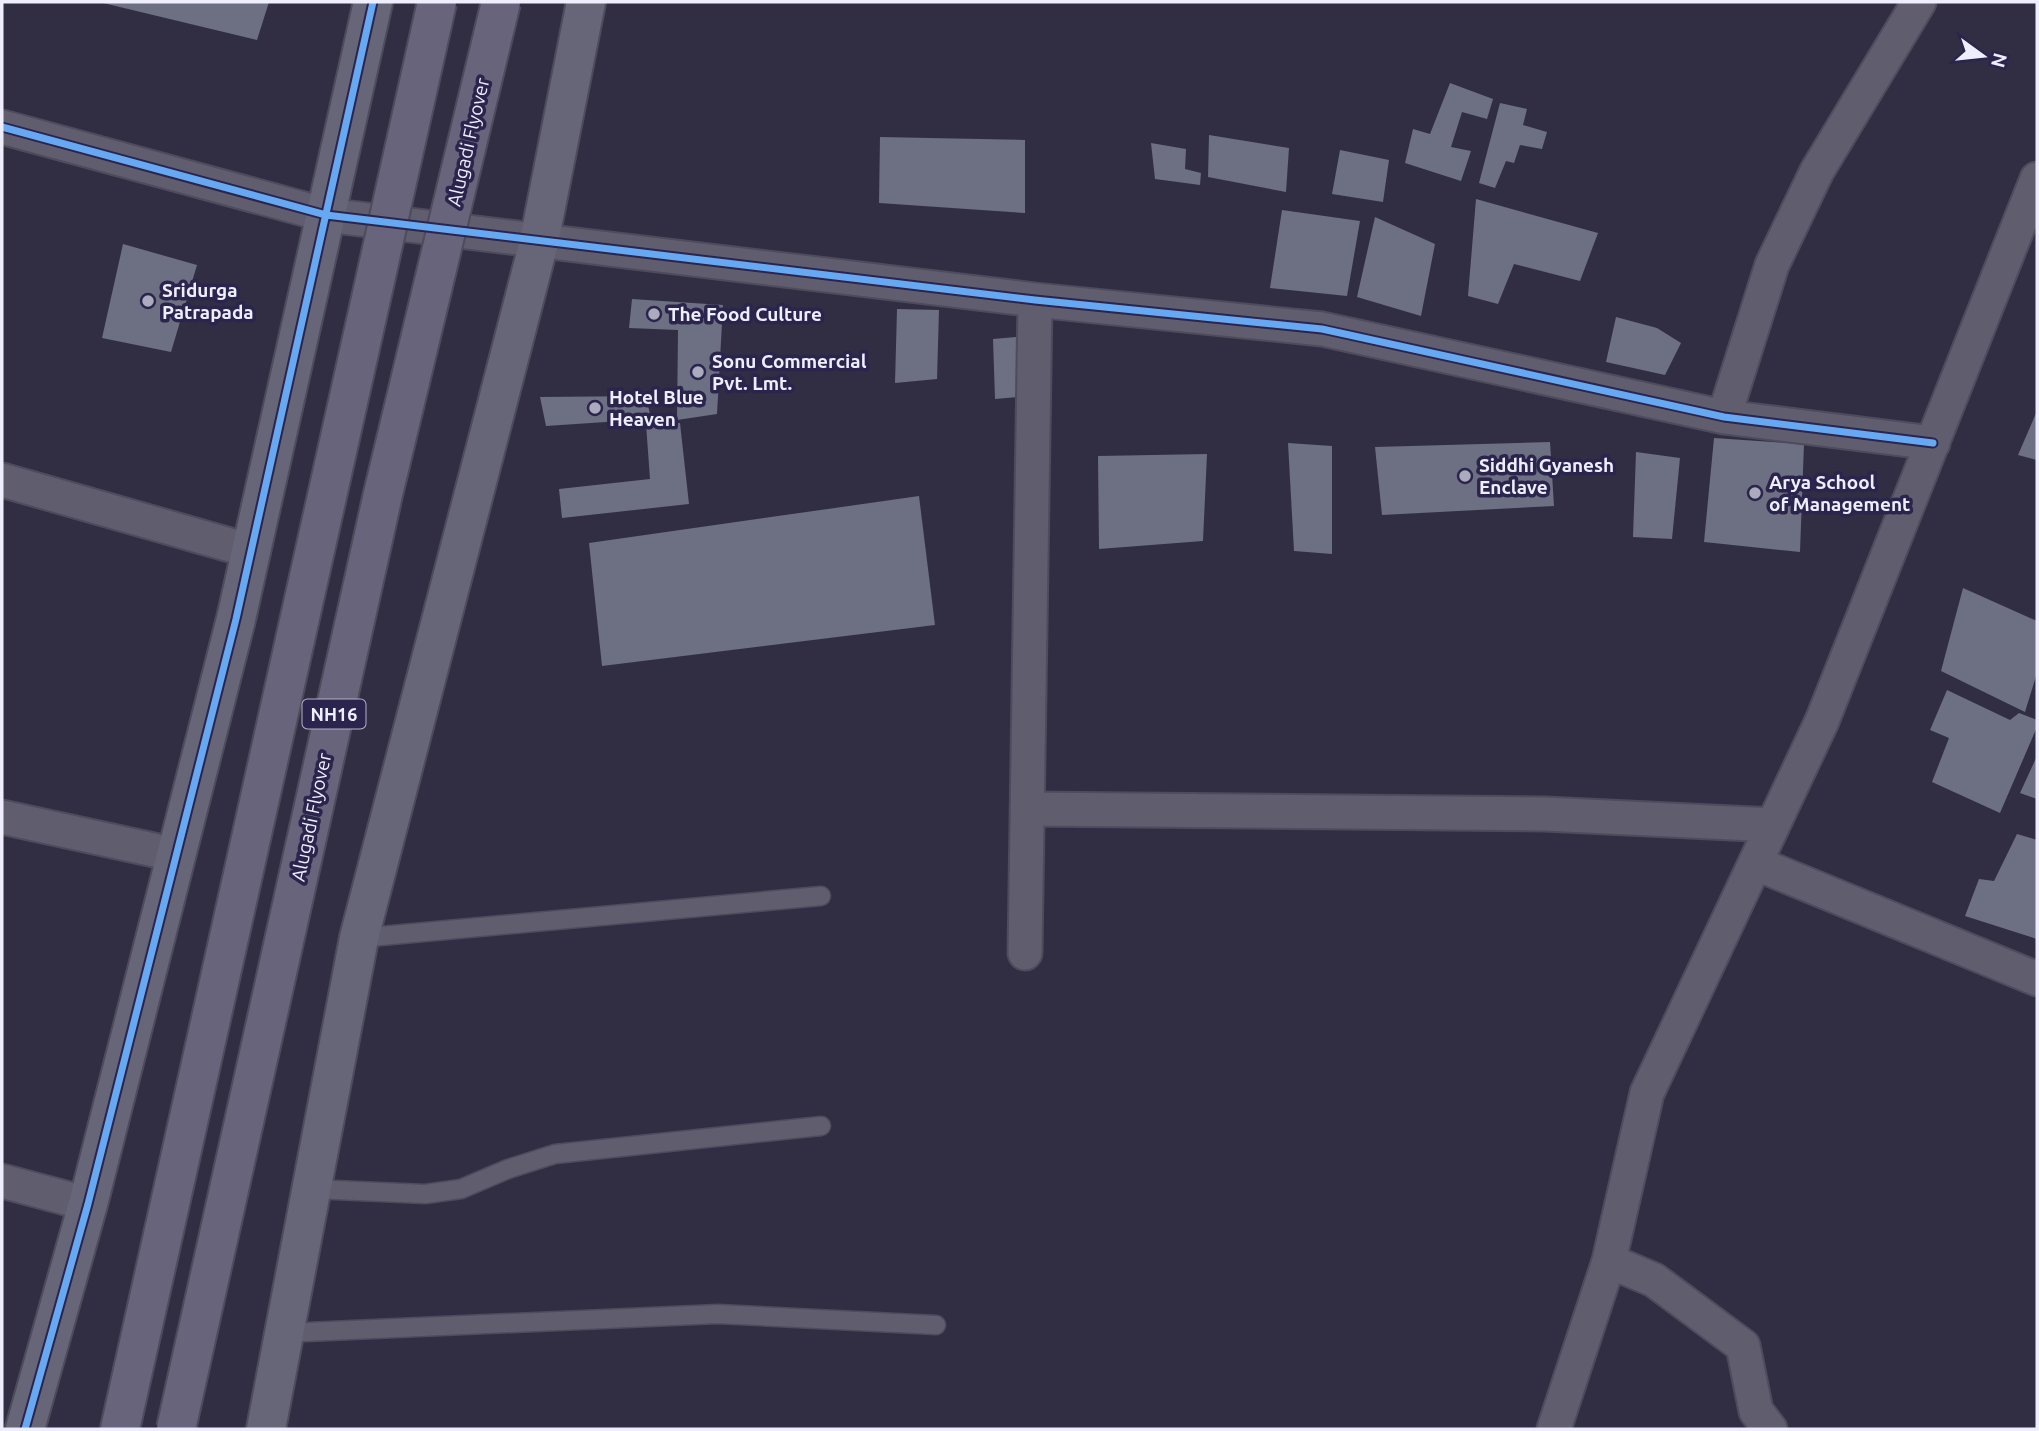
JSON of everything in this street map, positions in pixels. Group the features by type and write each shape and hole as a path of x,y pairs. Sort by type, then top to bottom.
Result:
{"highway":[{"name":"NH16","path":"120,1429 437,2"},
{"name":"Alugadi Flyover","path":"176,1429 383,494 501,2"}],"street":[{"path":"25,1429 88,1204 177,855 251,551 373,2"},
{"path":"266,1429 359,938 539,242 586,2"},
{"path":"1724,417 1772,265 1817,171 1919,2"},
{"path":"2,127 327,215 1035,300 1322,329 1724,417 1933,443"},
{"path":"1554,1429 1609,1261 1647,1093 1822,721 2035,193"},
{"path":"1025,953 1035,300"},
{"path":"2,480 251,551"},
{"path":"1027,810 1545,814 1773,825"},
{"path":"2,817 177,855"},
{"path":"1755,863 2037,979"},
{"path":"2,1181 88,1204"},
{"path":"1609,1261 1654,1280 1743,1346 1756,1411 1769,1429"}],"lane":[{"path":"359,938 821,896"},
{"path":"312,1189 425,1194 461,1189 508,1169 555,1154 821,1126"},
{"path":"285,1334 719,1314 936,1325"}],"building":[{"path":"99,2 269,2 257,40"},
{"path":"1450,83 1493,99 1487,119 1462,112 1451,147 1471,151 1461,181 1405,163 1413,129 1430,134"},
{"path":"1500,103 1527,109 1523,125 1547,132 1542,149 1520,145 1514,163 1506,161 1495,188 1479,183"},
{"path":"1209,135 1289,148 1286,192 1208,177"},
{"path":"880,137 1025,140 1025,213 879,203"},
{"path":"1151,143 1186,149 1185,169 1201,173 1200,185 1155,179"},
{"path":"1340,150 1389,160 1383,202 1332,194"},
{"path":"1476,199 1598,233 1580,281 1514,264 1498,304 1468,296"},
{"path":"1282,210 1360,221 1347,296 1270,288"},
{"path":"1375,217 1435,244 1421,316 1357,297"},
{"name":"Sridurga Patrapada","path":"123,244 197,265 171,352 102,338"},
{"name":"Sonu Commercial Pvt. Lmt.","path":"632,299 723,305 717,414 677,420 678,330 629,328"},
{"path":"897,309 939,310 937,379 895,383"},
{"path":"1616,317 1657,328 1681,343 1665,375 1606,362"},
{"path":"1016,337 1019,397 995,399 993,339"},
{"name":"Hotel Blue Heaven","path":"646,396 651,419 546,426 540,397"},
{"path":"2037,411 2037,460 2018,455"},
{"path":"680,423 689,504 562,518 559,489 650,479 646,424"},
{"name":"Arya School of Management","path":"1714,438 1804,444 1800,552 1704,542"},
{"name":"Siddhi Gyanesh Enclave","path":"1550,442 1554,506 1382,515 1375,447"},
{"path":"1288,443 1332,446 1332,554 1294,551"},
{"path":"1636,452 1680,458 1672,539 1633,537"},
{"path":"1207,454 1203,541 1099,549 1098,456"},
{"path":"919,496 935,625 602,666 589,543"},
{"path":"1963,588 2037,621 2037,673 2025,712 1941,671"},
{"path":"1947,690 2010,720 2019,713 2037,720 2037,727 2000,813 1932,782 1949,738 1930,730"},
{"path":"2037,756 2037,799 2020,793"},
{"path":"2017,834 2037,840 2037,939 1965,916 1979,879 1994,881"}],"cycle path":[{"path":"25,1429 88,1204 236,619 373,2"},
{"path":"2,127 326,215 1035,300 1322,329 1724,417 1933,443"}],"place":[{"name":"Sridurga Patrapada","path":"148,301"},
{"name":"The Food Culture","path":"654,314"},
{"name":"Sonu Commercial Pvt. Lmt.","path":"698,372"},
{"name":"Hotel Blue Heaven","path":"595,408"},
{"name":"Siddhi Gyanesh Enclave","path":"1465,476"},
{"name":"Arya School of Management","path":"1755,493"}]}
